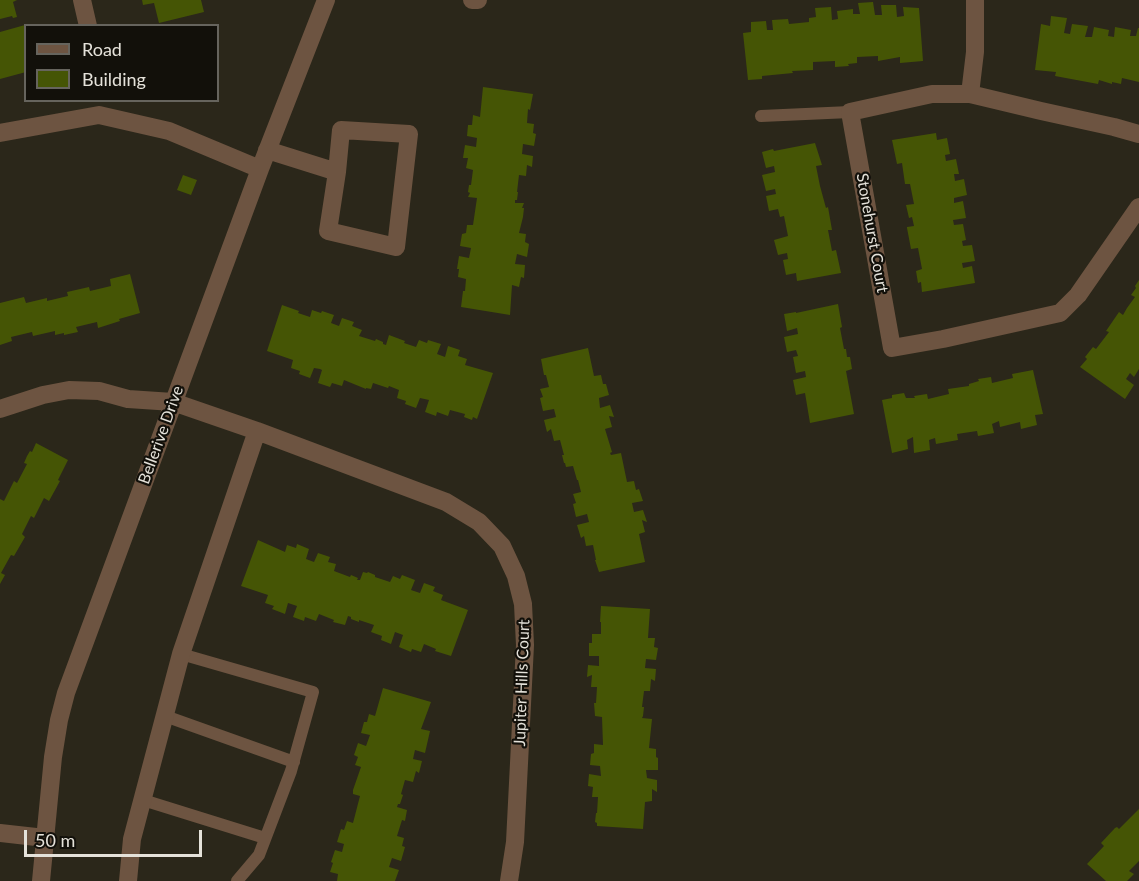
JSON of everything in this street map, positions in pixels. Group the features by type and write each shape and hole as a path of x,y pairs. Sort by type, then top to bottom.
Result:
{"street":[{"path":"82,0 88,24"},
{"name":"Bellerive Drive","path":"41,881 53,757 66,693 267,150 326,0"},
{"path":"472,0 478,0"},
{"path":"970,94 975,52 975,0"},
{"path":"850,112 932,94 970,94 1139,134"},
{"path":"0,133 99,108 169,131 260,169"},
{"name":"Stonehurst Court","path":"850,112 892,348 1060,313 1078,295 1139,207"},
{"path":"341,130 409,134 396,247 328,231 337,172 341,130"},
{"path":"267,150 337,172"},
{"name":"Jupiter Hills Court","path":"0,409 43,395 69,390 99,391 128,399 173,402 446,502 479,522 502,546 516,576 523,604 525,645 515,842 508,881"},
{"path":"128,881 132,839 181,654 257,431"},
{"path":"0,833 45,838"}],"lane":[{"path":"761,116 850,112"},
{"path":"181,654 313,693 294,762 266,838 259,855 237,881"},
{"path":"165,716 294,762"},
{"path":"142,800 266,838"}],"building":[{"path":"0,0 17,0 13,2 17,17 0,19"},
{"path":"142,0 201,0 204,12 159,23 154,3 143,5"},
{"path":"873,2 875,15 882,15 881,5 896,5 897,17 904,16 903,7 919,8 923,61 900,63 900,57 878,61 878,56 857,57 857,63 848,64 849,66 835,67 835,61 813,62 813,70 792,71 793,73 762,76 762,79 748,80 743,33 751,32 751,22 766,21 767,30 773,30 772,20 788,19 789,24 809,22 809,18 816,17 815,8 831,7 832,20 838,19 837,11 853,9 853,14 860,14 858,3"},
{"path":"1051,16 1067,18 1064,33 1070,34 1072,24 1088,26 1085,37 1092,37 1094,27 1109,30 1108,36 1114,37 1115,27 1131,30 1130,36 1136,36 1139,28 1139,82 1122,78 1121,84 1099,80 1098,84 1055,76 1056,72 1035,70 1041,24 1050,26"},
{"path":"24,25 24,73 0,79 0,32"},
{"path":"483,87 533,94 530,110 528,109 527,123 534,124 533,133 536,134 534,146 523,144 522,154 533,156 532,167 527,165 526,176 519,175 517,200 515,200 515,203 524,203 519,233 526,234 525,242 529,244 527,257 517,254 515,264 525,265 524,278 521,277 519,287 512,285 510,315 461,307 466,279 458,277 459,256 469,258 471,248 460,246 462,234 466,233 467,225 473,225 477,198 468,197 473,170 466,168 468,158 463,158 465,145 476,147 477,138 467,136 468,125 472,125 473,115 480,117"},
{"path":"936,133 937,140 947,138 950,154 945,155 946,161 956,159 959,174 954,174 955,181 964,179 967,195 954,198 954,203 963,201 966,218 953,220 954,225 963,224 966,240 962,241 963,246 972,245 975,261 962,263 963,268 972,266 975,283 922,292 916,271 922,269 918,248 911,249 907,228 914,226 912,217 909,218 906,205 914,204 910,184 905,184 902,163 897,164 892,140"},
{"path":"815,143 822,165 816,166 826,208 828,207 832,230 828,230 832,251 836,250 841,273 797,281 796,273 786,275 783,260 788,259 787,253 778,255 774,240 788,236 784,216 780,217 778,209 769,211 766,196 776,194 775,189 766,191 762,175 775,172 774,166 766,168 762,152"},
{"path":"183,175 197,180 191,195 177,190"},
{"path":"130,274 140,313 98,328 97,322 76,327 78,332 64,335 64,333 55,335 55,331 33,336 32,332 11,337 12,341 0,345 0,303 24,297 26,303 47,298 47,301 68,296 67,292 89,287 90,291 111,286 110,279"},
{"path":"1139,280 1139,369 1134,377 1130,373 1126,379 1134,385 1125,399 1080,367 1093,347 1096,349 1109,332 1106,331 1119,312 1123,315 1135,297 1131,295"},
{"path":"838,304 844,349 846,349 847,357 850,357 852,369 846,371 854,414 810,423 805,393 796,395 793,380 806,377 805,371 796,373 793,357 798,356 796,350 787,352 784,337 798,334 797,328 787,331 784,314"},
{"path":"282,305 310,317 312,310 334,315 331,323 339,326 342,318 354,322 352,326 362,330 359,336 375,341 376,339 386,345 389,335 416,347 419,340 441,344 437,354 445,357 448,346 460,350 458,356 467,359 465,365 493,373 477,419 473,417 472,420 464,417 465,414 450,410 448,416 437,412 436,416 425,412 429,400 420,398 416,408 397,398 399,390 389,386 388,388 373,383 371,389 366,389 344,380 342,386 332,383 330,387 318,383 322,370 320,369 314,368 310,378 299,374 300,371 291,368 293,360 267,351"},
{"path":"588,348 594,376 601,375 609,395 599,398 600,408 610,405 614,417 609,416 612,427 605,429 612,452 610,453 611,455 621,453 627,482 634,481 636,490 639,489 643,501 632,503 634,512 643,510 647,522 642,520 645,532 639,534 645,562 599,572 593,545 586,546 584,536 581,538 577,525 589,522 587,514 576,517 573,504 576,503 573,494 581,492 573,466 566,467 560,440 554,441 551,429 547,432 544,420 556,417 554,409 543,411 540,398 543,397 540,389 549,387 541,359"},
{"path":"1033,370 1043,414 1035,415 1037,425 1021,429 1020,422 1000,427 999,421 992,424 994,433 978,436 977,431 957,434 958,440 936,444 935,438 929,440 930,450 914,453 913,437 907,440 908,449 892,453 882,400 904,393 906,398 927,394 928,399 949,394 948,389 969,386 979,381 978,379 991,377 992,383 1013,378 1012,374"},
{"path":"36,443 68,460 49,501 44,498 34,518 31,516 22,534 25,537 1,573 5,575 0,584 0,499 4,501 14,481 17,483 27,464 24,463 27,456 30,451 32,452"},
{"path":"258,540 285,552 287,545 296,548 297,544 309,549 306,559 314,562 318,553 330,557 328,562 336,564 334,571 350,577 351,575 358,578 357,580 360,580 363,572 390,582 393,576 400,579 402,575 415,580 411,590 420,593 424,583 435,587 433,591 443,595 441,600 468,610 451,656 435,651 436,649 424,644 421,652 412,649 411,652 399,647 403,635 395,632 391,644 381,640 382,636 371,632 374,625 359,620 359,622 348,616 345,625 333,622 334,620 319,614 316,621 305,617 304,621 293,617 297,606 288,603 285,614 272,609 274,606 265,603 268,595 241,586"},
{"path":"601,606 650,609 648,638 655,638 654,647 658,648 656,660 646,659 645,668 656,669 655,681 651,679 650,691 644,691 642,718 652,719 649,748 656,749 658,770 646,770 647,778 657,780 657,792 652,789 652,801 645,802 643,829 597,826 595,822 598,797 592,797 593,787 588,786 589,774 601,776 600,766 590,765 594,744 603,745 602,717 595,716 594,703 596,703 597,687 591,687 592,675 587,677 588,665 599,666 599,656 589,656 589,643 592,643 592,634 601,634"},
{"path":"383,688 431,702 421,729 430,731 425,753 415,750 413,759 422,761 419,773 416,771 413,782 405,780 401,794 403,795 397,807 407,810 405,821 402,820 397,836 404,838 402,846 405,847 401,861 392,858 389,867 399,870 395,881 337,881 338,874 330,872 333,863 331,862 335,850 342,852 344,844 337,842 341,829 344,830 347,821 353,823 360,796 353,794 361,767 355,765 358,757 354,755 358,743 366,746 370,735 361,733 364,722 367,722 369,714 375,716"},
{"path":"1139,809 1139,861 1129,871 1134,874 1127,881 1106,881 1087,864 1104,846 1101,843 1115,828 1119,829"}]}
